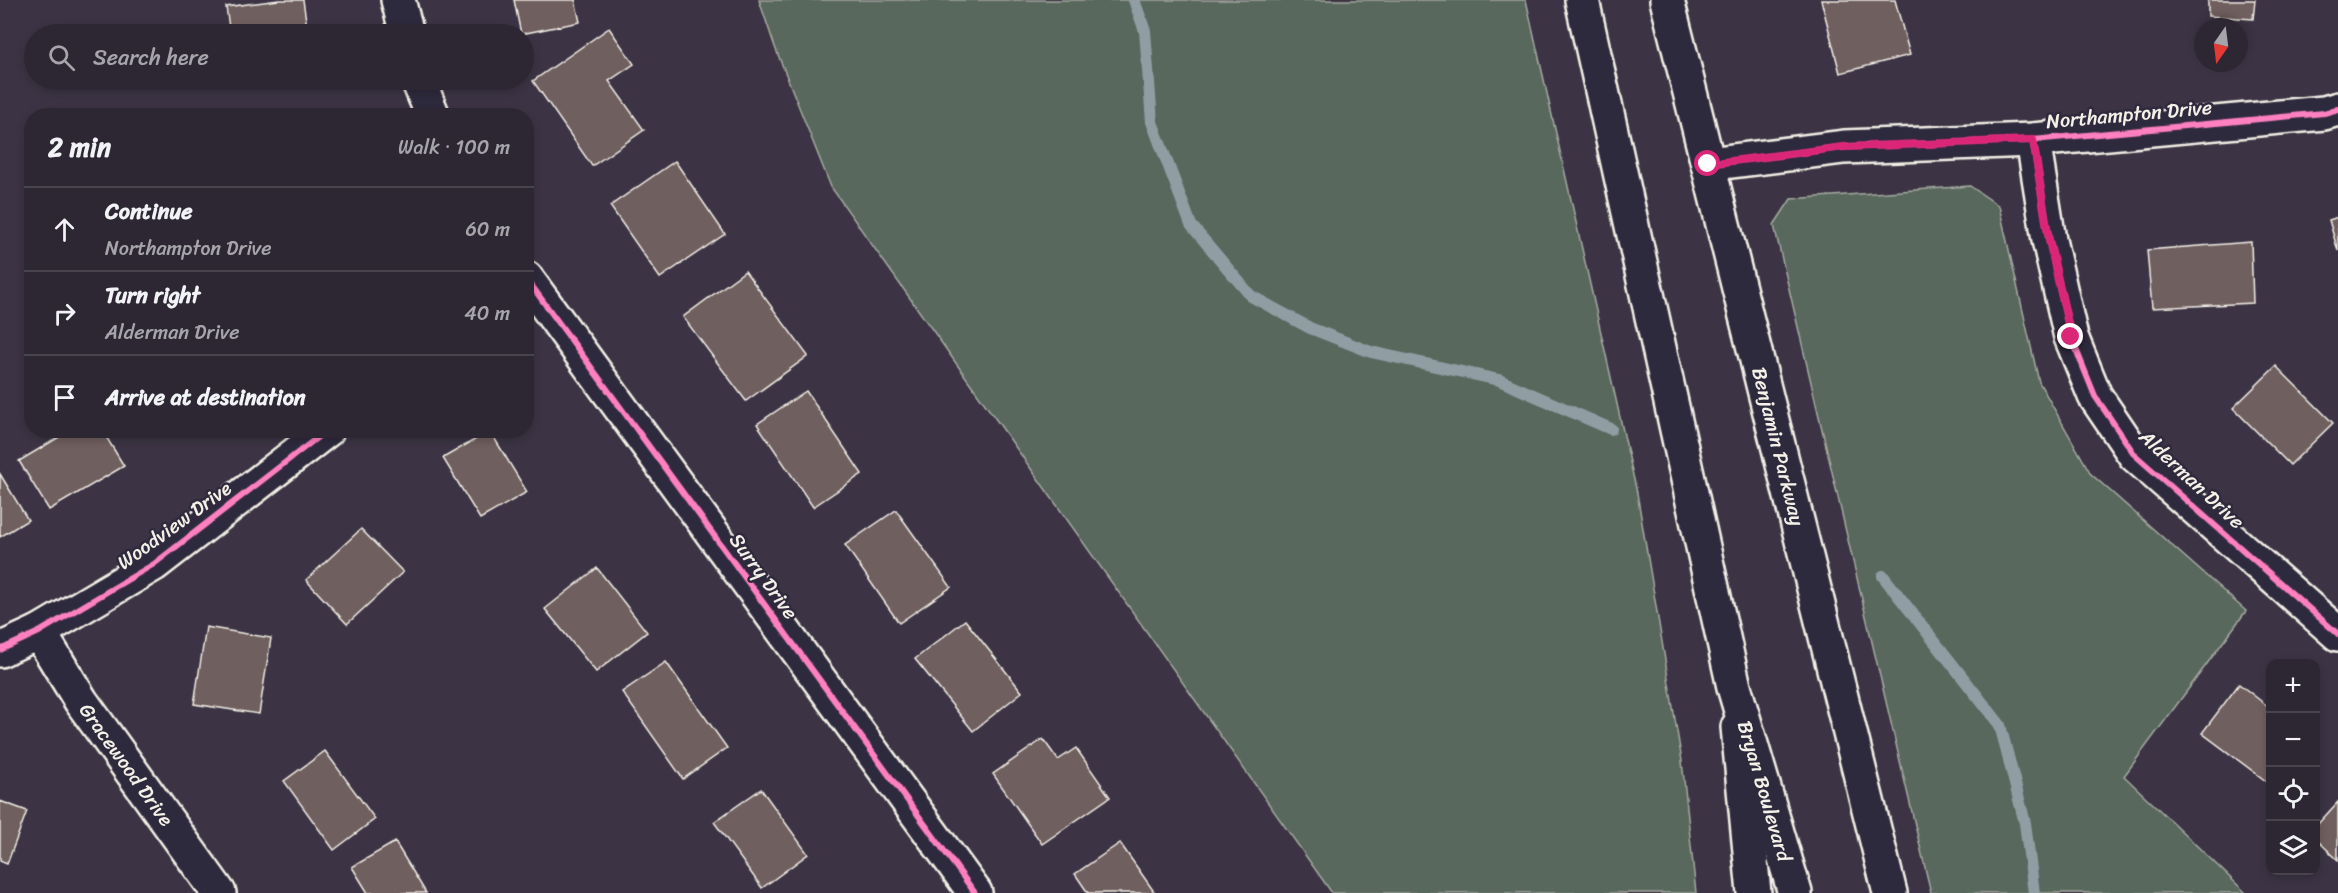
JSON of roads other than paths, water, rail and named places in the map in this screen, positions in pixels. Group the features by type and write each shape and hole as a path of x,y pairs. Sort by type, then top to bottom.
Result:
{"main road":[{"path":"398,0 404,24"},
{"path":"1582,0 1734,687 1754,893"},
{"name":"Benjamin Parkway","path":"1667,0 1890,893"},
{"path":"422,90 430,108"},
{"name":"Northampton Drive","path":"1708,164 1844,147 2033,140 2324,113 2338,109"},
{"name":"Alderman Drive","path":"2033,140 2049,240 2071,337 2095,396 2135,455 2338,634"},
{"name":"Surry Drive","path":"534,289 975,893"},
{"name":"Woodview Drive","path":"0,650 39,632 154,564 317,438"},
{"name":"Gracewood Drive","path":"39,632 81,701 219,893"},
{"name":"Bryan Boulevard","path":"1734,687 1795,893"}],"waterway":[{"path":"1134,0 1145,31 1152,122 1191,225 1251,296 1310,328 1371,352 1499,380 1611,429"},
{"path":"1883,576 2000,725 2025,823 2034,893"}]}
